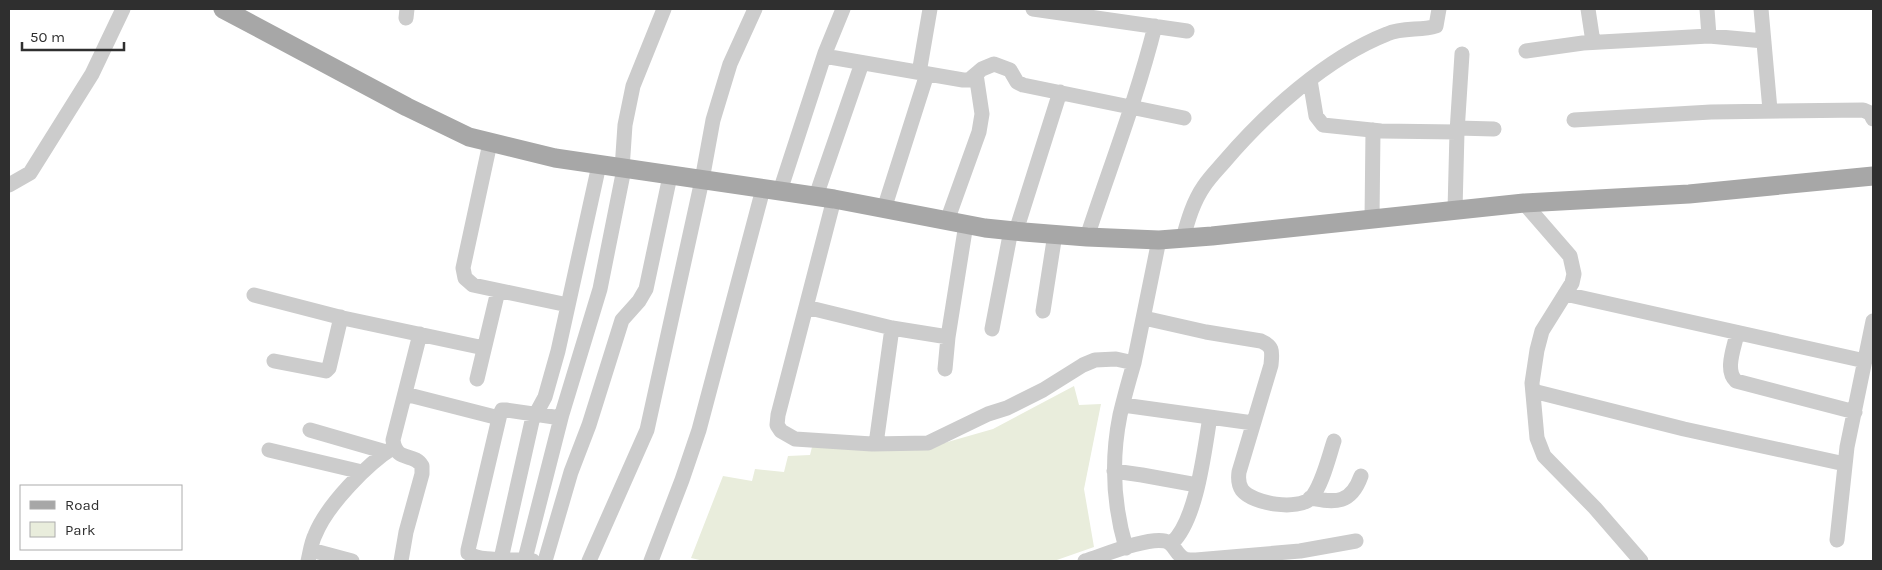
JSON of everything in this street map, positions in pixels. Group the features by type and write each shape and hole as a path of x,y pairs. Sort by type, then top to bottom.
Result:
{"main road":[{"path":"222,9 407,107 469,137 490,143 528,153 599,165 825,197 947,221 1014,231 1159,240 1372,220 1455,210 1689,194 1873,176"}],"street":[{"path":"9,185 30,173 92,74 123,9"},
{"path":"561,418 502,410 464,557 531,560 561,418 596,303 623,169 625,125 633,86 664,9"},
{"path":"589,561 647,430 702,180 713,120 730,64 755,9"},
{"path":"651,561 699,430 772,190 843,9"},
{"path":"884,209 923,73 930,9"},
{"path":"1033,9 1187,31"},
{"path":"1183,238 1189,213 1204,186 1246,136 1310,80 1352,51 1388,34 1406,29 1436,26 1440,9"},
{"path":"1588,9 1593,42"},
{"path":"1706,9 1709,36"},
{"path":"1761,9 1770,110"},
{"path":"1087,237 1132,106 1155,26"},
{"path":"1526,51 1593,42 1709,36 1764,41"},
{"path":"1455,210 1457,130 1462,54"},
{"path":"824,56 969,80 988,66 994,64 1010,70 1017,82 1022,85 1184,118"},
{"path":"862,63 825,197 806,307 778,414 777,425 781,431 795,439 876,444 928,443 988,414 1007,408 1043,390 1094,360 1116,359 1134,363"},
{"path":"947,221 979,132 982,114 976,74"},
{"path":"1310,80 1316,116 1323,125 1373,130 1494,129"},
{"path":"992,329 1014,231 1060,92"},
{"path":"1574,120 1621,116 1770,110 1863,110 1870,113 1873,119"},
{"path":"1372,220 1373,130"},
{"path":"490,143 463,268 466,278 473,285 568,305"},
{"path":"501,559 530,429 535,414 545,397 568,305 599,165"},
{"path":"545,561 571,472 589,425 622,320 646,289 670,176"},
{"path":"1524,204 1570,256 1574,274 1572,283 1542,331 1532,383 1537,438 1544,456 1595,508 1641,561"},
{"path":"945,369 948,337 966,224"},
{"path":"1043,312 1055,234"},
{"path":"1126,548 1114,490 1114,462 1120,414 1134,363 1159,240"},
{"path":"477,379 498,290"},
{"path":"1565,294 1865,361"},
{"path":"254,296 484,348"},
{"path":"806,307 892,328 948,337"},
{"path":"274,361 326,370 341,317"},
{"path":"1144,318 1206,332 1261,341 1269,345 1272,350 1270,365 1239,472 1238,482 1243,492 1261,501 1286,506 1299,505 1310,498 1319,483 1334,441"},
{"path":"1837,540 1846,447 1873,321"},
{"path":"876,444 892,328"},
{"path":"1737,333 1730,370 1732,377 1736,381 1854,412"},
{"path":"352,561 309,556 314,535 324,518 352,483 376,458 390,449 420,334"},
{"path":"1533,391 1684,429 1845,464"},
{"path":"405,394 499,418"},
{"path":"1123,404 1253,423"},
{"path":"1174,552 1197,485 1210,417"},
{"path":"310,430 390,449 417,460 422,466 422,474 406,532 401,561"},
{"path":"269,450 362,472"},
{"path":"1114,472 1197,485"},
{"path":"1310,498 1326,501 1347,499 1353,494 1361,476"},
{"path":"1085,561 1156,541 1167,541 1174,552 1185,559 1196,560 1264,558 1356,541"}],"green space":[{"path":"1074,386 1079,405 1101,404 1084,489 1094,547 1054,561 704,561 691,558 723,476 752,481 755,469 784,472 788,456 810,455 812,447 930,447 993,429"}]}
